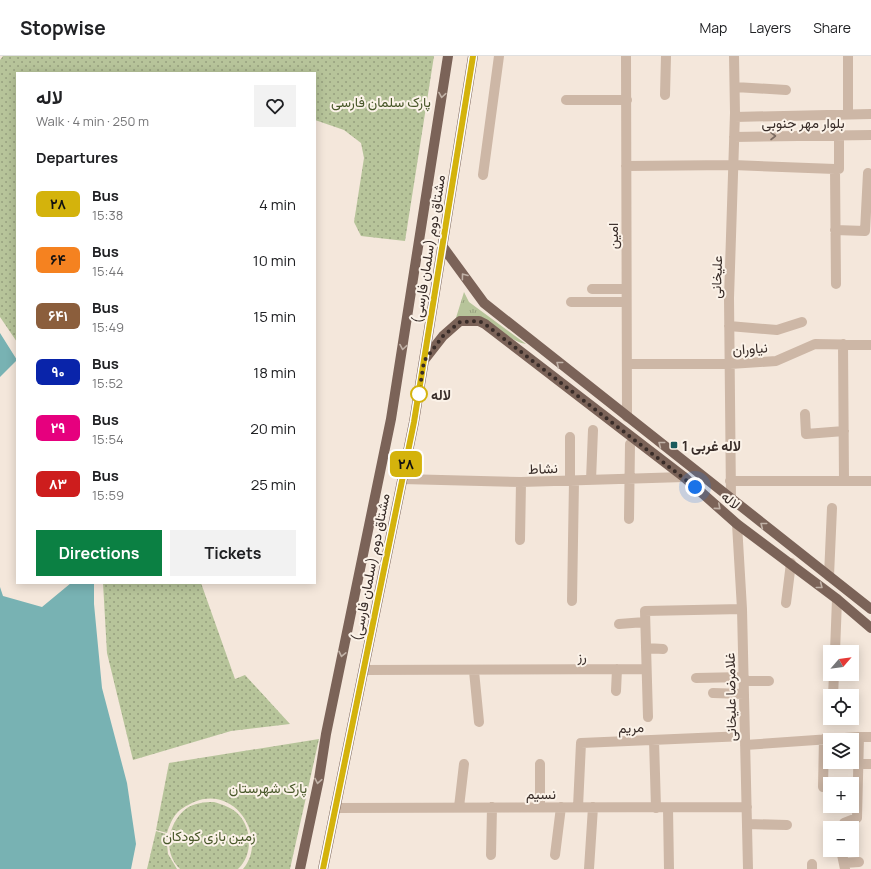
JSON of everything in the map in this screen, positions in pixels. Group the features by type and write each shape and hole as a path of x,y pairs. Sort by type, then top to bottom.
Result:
{"main road":[{"name":"مشتاق دوم (سلمان فارسی)","path":"300,869 319,779 326,734 391,419 448,56"},
{"name":"مشتاق دوم (سلمان فارسی)","path":"323,869 402,479 424,361 473,56"},
{"name":"لاله","path":"442,247 484,303 626,417 871,609"},
{"name":"لاله","path":"424,361 443,336 460,322 470,320 485,324 526,354 684,477 737,524 791,563 871,628"},
{"path":"526,354 533,343"},
{"path":"777,553 784,541"}],"street":[{"path":"483,175 499,56"},
{"name":"امین","path":"626,56 626,417"},
{"path":"665,95 666,56"},
{"name":"علیخانی","path":"731,499 729,326 735,117 734,56"},
{"path":"848,56 848,114"},
{"path":"734,87 786,90"},
{"path":"566,100 626,100"},
{"name":"بلوار مهر جنوبی","path":"735,117 871,114"},
{"name":"بلوار مهر جنوبی","path":"734,137 871,135"},
{"path":"626,166 733,165 839,169 839,136"},
{"path":"835,169 836,284"},
{"path":"836,230 865,231 868,173"},
{"path":"592,289 626,289"},
{"path":"571,302 626,302"},
{"path":"729,326 777,330 802,322"},
{"name":"نیاوران","path":"627,364 730,364 776,360 815,344 871,345"},
{"path":"843,344 844,481"},
{"path":"805,414 806,434 844,431"},
{"path":"591,480 593,430"},
{"path":"570,437 572,481 572,601"},
{"path":"629,519 630,444"},
{"name":"نشاط","path":"402,479 521,482 684,477"},
{"path":"730,481 871,481"},
{"path":"520,540 521,482"},
{"path":"829,576 832,508"},
{"name":"غلامرضا علیخانی","path":"737,524 742,609 748,869"},
{"path":"786,603 791,563"},
{"path":"835,645 837,599"},
{"path":"648,717 645,611 742,609"},
{"path":"619,624 645,622"},
{"path":"646,648 663,649"},
{"path":"616,691 617,669"},
{"name":"رز","path":"364,670 474,671 646,669"},
{"path":"474,671 479,722"},
{"path":"696,678 769,681"},
{"path":"713,693 744,694"},
{"name":"مریم","path":"859,737 871,737"},
{"path":"654,740 656,808"},
{"name":"مریم","path":"578,807 581,743 654,740 823,740"},
{"path":"459,808 464,764"},
{"path":"540,764 540,807"},
{"path":"859,764 871,764"},
{"path":"849,821 857,818 858,769"},
{"path":"555,856 561,807"},
{"path":"589,869 593,807"},
{"name":"نسیم","path":"335,808 747,807"},
{"path":"491,855 492,808"},
{"path":"668,808 669,869"},
{"path":"747,824 787,825"},
{"path":"844,866 859,862"}],"green space":[{"name":"پارک سلمان فارسی","path":"3,56 434,56 405,241 361,236 354,222 364,158 361,143 344,130 316,120 316,72 16,72 16,341 0,317 0,60"},
{"path":"464,292 469,302 526,344 509,337 486,321 478,318 455,321"},
{"path":"103,584 201,584 235,679 245,675 290,724 231,731 133,760 107,653"},
{"name":"پارک شهرستان","path":"319,739 290,869 243,869 250,856 252,843 250,829 244,817 234,807 223,801 209,798 194,802 176,814 167,833 156,830 169,763"},
{"name":"زمین بازی کودکان","path":"214,802 233,810 239,815 246,827 249,842 246,857 243,863 238,869 180,869 174,862 169,846 175,821 190,806 200,803"},
{"path":"156,831 166,834 168,854 177,869 147,869"}],"water":[{"path":"0,333 16,358 16,361 0,377"},
{"path":"70,584 94,584 94,604 102,688 127,783 136,844 131,869 0,869 0,587 3,596 42,607"}],"bus line":[{"name":"۲۸","path":"323,869 414,422 473,56"}],"place":[{"name":"لاله","path":"419,394"},
{"name":"لاله غربی 1","path":"674,445"}],"route":[{"path":"419,394 424,361 443,336 460,322 470,320 479,321 526,354 564,386 684,477 695,487"}]}
